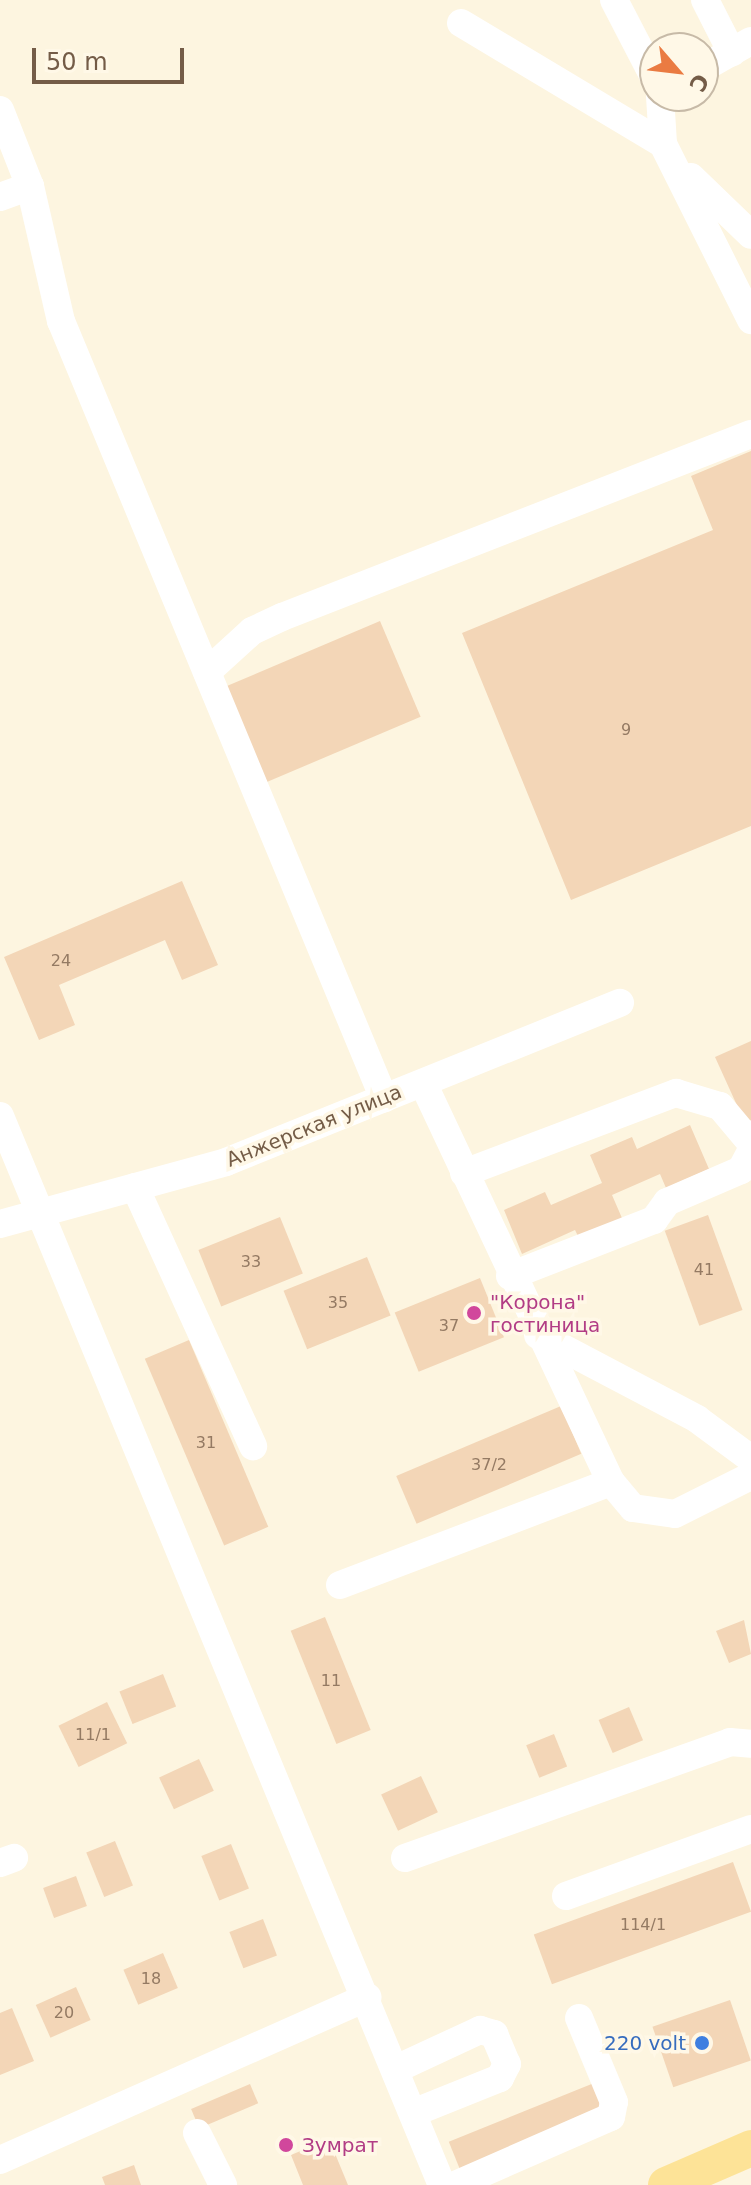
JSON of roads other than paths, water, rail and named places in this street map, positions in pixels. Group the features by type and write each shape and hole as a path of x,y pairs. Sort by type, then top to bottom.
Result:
{"main road":[{"path":"666,2185 751,2148"}],"street":[{"path":"614,0 639,48"},
{"path":"705,0 741,47 719,59"},
{"path":"461,23 663,144 681,167 751,235"},
{"path":"0,112 30,186 61,321 384,1099"},
{"path":"661,112 663,144"},
{"path":"681,167 751,320"},
{"path":"0,197 30,186"},
{"path":"207,672 252,631 282,617 751,434"},
{"name":"Анжерская улица","path":"0,1224 226,1162 620,1003"},
{"path":"423,1083 537,1335 569,1385 611,1482 633,1508 675,1514 751,1476"},
{"path":"464,1173 676,1093 720,1106 751,1143"},
{"path":"0,1116 367,1997 442,2185"},
{"path":"510,1276 654,1220 667,1202 741,1170 751,1151"},
{"path":"135,1187 253,1446"},
{"path":"537,1335 697,1419 751,1459"},
{"path":"340,1585 611,1482"},
{"path":"405,1858 730,1742 751,1744"},
{"path":"566,1896 749,1836"},
{"path":"0,2160 367,1997"},
{"path":"455,2185 611,2117 614,2102 579,2018"},
{"path":"396,2069 480,2030 494,2034 507,2064 500,2078 413,2113"},
{"path":"197,2133 223,2185"}],"place":[{"name":"\"Корона\" гостиница","path":"474,1313"},
{"name":"220 volt","path":"702,2043"},
{"name":"Зумрат","path":"286,2145"}]}
